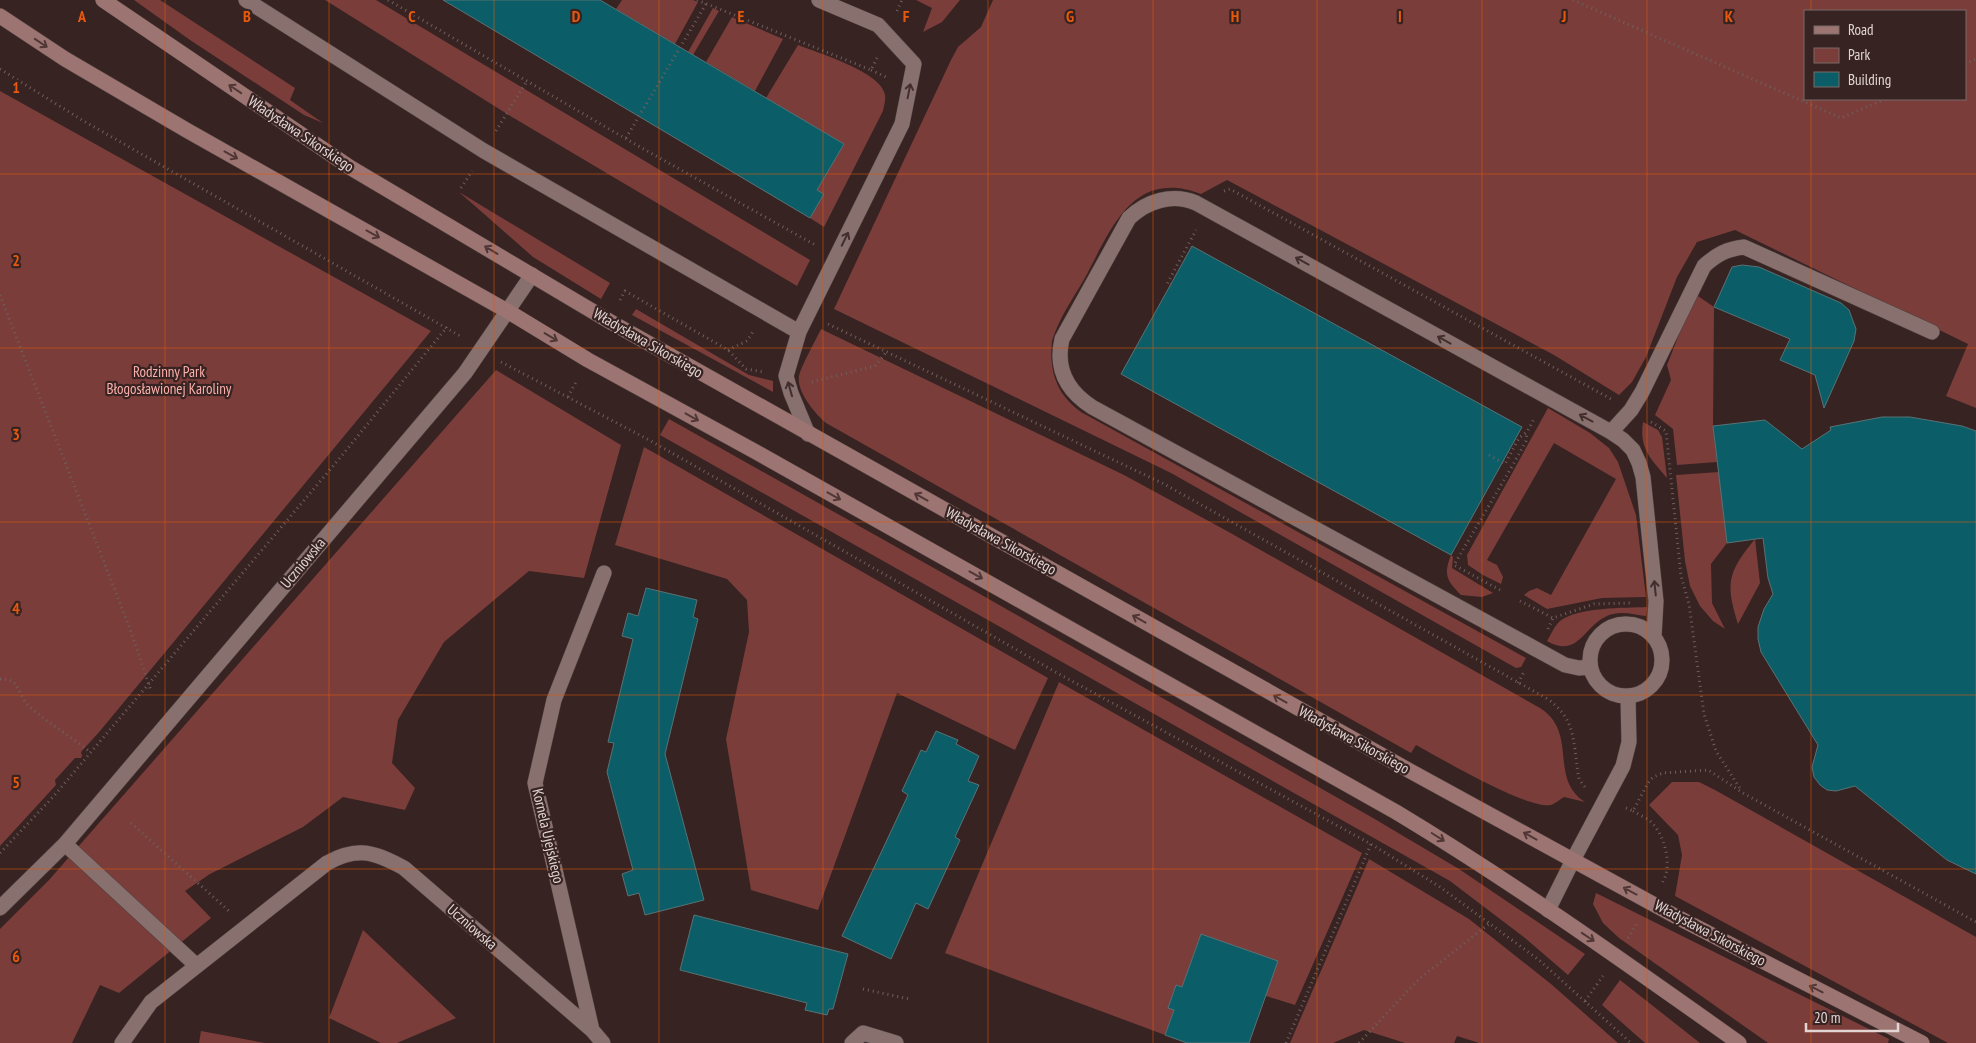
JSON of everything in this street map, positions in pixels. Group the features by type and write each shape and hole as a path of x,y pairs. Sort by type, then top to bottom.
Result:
{"street":[{"name":"Władysława Sikorskiego","path":"103,0 351,168 609,321 1410,771 1676,916 1922,1043"},
{"path":"246,0 484,151 799,332"},
{"path":"808,434 786,376 799,332 902,124 914,64 878,25 819,0"},
{"path":"0,16 65,59 147,107 509,312 588,360 782,466 1396,812 1481,864 1739,1043"},
{"path":"1590,668 1569,667 1092,407 1076,396 1069,388 1062,371 1059,350 1062,339 1123,228 1137,210 1147,204 1166,199 1187,199 1623,440 1633,450 1639,463 1642,477 1656,601 1654,637"},
{"path":"1611,432 1630,410 1642,392 1704,266 1715,255 1728,249 1744,247 1932,332"},
{"name":"Uczniowska","path":"0,908 65,844 465,373 509,312 532,275"},
{"name":"Kornela Ujejskiego","path":"603,1043 592,1030 535,783 554,700 604,573"},
{"path":"1622,624 1634,625 1645,629 1654,637 1660,647 1663,658 1662,670 1657,680 1649,689 1628,697 1615,695 1604,689 1595,679 1590,668 1590,655 1594,644 1601,634 1610,627 1622,624"},
{"path":"1548,910 1572,860 1623,766 1629,742 1628,697"},
{"path":"65,844 197,966"},
{"name":"Uczniowska","path":"122,1043 151,1002 238,932 327,863 343,854 365,852 383,856 404,868 592,1030"},
{"path":"852,1043 863,1033 896,1043"}],"path":[{"path":"698,0 871,70 891,80"},
{"path":"1573,0 1841,118 1883,100"},
{"path":"391,1 626,138 821,248"},
{"path":"626,138 706,4"},
{"path":"871,70 887,34"},
{"path":"0,69 82,120 447,327 339,459 53,797 0,853"},
{"path":"1222,192 1230,189 1614,400"},
{"path":"1171,285 1167,284 1197,227"},
{"path":"625,291 728,350"},
{"path":"0,295 151,690"},
{"path":"808,314 1164,484 1546,698 1562,710 1566,717 1573,735 1579,779 1592,790"},
{"path":"511,368 651,441 1059,674 1371,844 1440,887 1539,960 1630,1043"},
{"path":"1644,418 1666,431 1681,576 1689,604 1704,714 1716,752 1743,793"},
{"path":"1489,455 1505,464 1520,438 1527,432 1526,441 1454,565 1500,590"},
{"path":"1520,601 1553,618"},
{"path":"1546,632 1553,618 1594,604 1638,602"},
{"path":"0,679 8,679 17,685 27,704 90,752"},
{"path":"1622,806 1633,811 1653,777 1663,773 1708,770 1743,793 1976,922"},
{"path":"131,823 230,911 238,932"},
{"path":"1286,1043 1371,844"},
{"path":"1359,1043 1419,980 1490,923"},
{"path":"862,989 909,999"}],"green space":[{"path":"134,0 160,0 295,88 290,100 323,123 304,115 190,40"},
{"path":"325,0 376,0 810,260 797,286 512,117"},
{"path":"622,0 693,0 698,2 675,44 616,9"},
{"path":"916,0 960,0 942,22 923,32 932,8"},
{"path":"993,0 1976,0 1976,408 1946,396 1968,344 1735,230 1697,242 1677,277 1646,357 1632,382 1619,395 1554,355 1227,180 1201,194 1178,188 1158,189 1141,196 1127,208 1115,223 1055,332 1051,352 1053,372 1060,390 1066,398 1081,412 1526,658 1521,667 1516,668 1171,473 834,309 958,47 981,27"},
{"path":"713,8 719,11 693,55 688,52"},
{"path":"732,17 783,39 755,91 706,62"},
{"path":"798,45 834,58 861,71 881,87 885,95 883,111 824,227 810,218 824,194 817,190 844,144 766,98"},
{"name":"Rodzinny Park Błogosławionej Karoliny","path":"0,91 431,331 81,752 81,758 75,758 55,780 56,785 0,846"},
{"path":"459,192 610,283 601,299 533,257"},
{"path":"1695,294 1714,307 1713,426 1717,462 1677,465 1673,429 1655,415 1671,380 1667,365"},
{"path":"636,309 749,375 773,381 773,392 632,315"},
{"path":"821,329 1124,475 1540,708 1552,718 1558,730 1562,742 1568,781 1574,792 1585,802 1564,797 1551,805 1524,800 1484,782 1416,745 1411,753 826,423 807,402 799,382 803,366"},
{"path":"496,370 621,445 584,578 529,571 444,642 398,720 392,763 415,788 405,810 343,797 303,827 210,874 185,891 211,918 119,993 100,985 72,1043 0,1043 0,929 49,880"},
{"path":"1548,408 1590,433 1609,448 1618,462 1636,515 1646,597 1602,598 1547,609 1524,595 1537,588 1551,595 1616,479 1554,443 1487,560 1497,565 1503,577 1501,584 1468,565 1467,555"},
{"path":"669,419 1373,818 1459,869 1585,954 1568,975 1525,938 1450,881 660,435"},
{"path":"1643,422 1658,430 1662,437 1667,478 1651,459 1645,447 1642,431"},
{"path":"644,447 1048,678 1015,750 897,693 818,910 751,890 726,739 749,632 747,600 727,579 615,545"},
{"path":"1719,472 1727,543 1711,564 1712,603 1725,629 1713,621 1700,606 1690,586 1685,561 1676,475"},
{"path":"1755,539 1760,583 1738,624 1731,598 1732,578 1739,560"},
{"path":"1451,555 1453,557 1452,568 1493,593 1482,597 1461,595 1452,586 1447,573"},
{"path":"1647,607 1646,616 1622,613 1607,616 1574,644 1558,646 1547,641 1558,623 1568,616 1602,609"},
{"path":"1059,682 1362,853 1295,1005 1266,996 1205,936 1199,939 1182,987 1176,985 1168,1008 1174,1010 1165,1035 945,953"},
{"path":"1672,782 1699,782 1715,790 1976,937 1976,1043 1948,1043 1675,896 1682,855 1678,835 1649,805"},
{"path":"1369,859 1469,919 1551,984 1618,1043 1479,1043 1457,1036 1454,1043 1405,1043 1364,1030 1333,1043 1290,1043"},
{"path":"1596,893 1889,1039 1888,1043 1768,1043 1619,938 1603,923 1593,904"},
{"path":"363,930 456,1018 397,1043 381,1043 329,1018"},
{"path":"1620,980 1700,1043 1645,1043 1602,1005"},
{"path":"201,1031 265,1043 199,1043"}],"building":[{"path":"443,0 600,0 844,144 817,190 824,194 810,218"},
{"path":"1192,246 1522,427 1451,555 1121,374"},
{"path":"1742,265 1759,267 1841,303 1849,310 1856,329 1854,341 1824,408 1815,375 1780,360 1790,339 1714,307 1732,267"},
{"path":"1882,417 1910,417 1962,426 1976,431 1976,874 1947,860 1855,786 1836,791 1827,790 1820,785 1814,777 1812,767 1818,745 1761,652 1758,639 1758,627 1764,609 1773,594 1768,578 1763,538 1727,543 1713,426 1765,420 1802,449 1831,430 1830,427"},
{"path":"646,588 697,600 693,617 698,619 665,754 704,900 645,915 639,893 628,896 622,874 633,870 607,772 614,743 608,742 633,639 622,636 628,613 638,616"},
{"path":"936,731 958,740 956,744 979,756 968,781 979,785 955,837 960,840 928,909 916,903 891,959 842,936 908,795 902,791 921,750 926,752"},
{"path":"694,915 848,954 833,1009 829,1009 827,1015 805,1010 807,1003 680,970"},
{"path":"1201,934 1278,961 1249,1043 1187,1043 1165,1035 1174,1010 1168,1008 1176,985 1182,987"}]}
